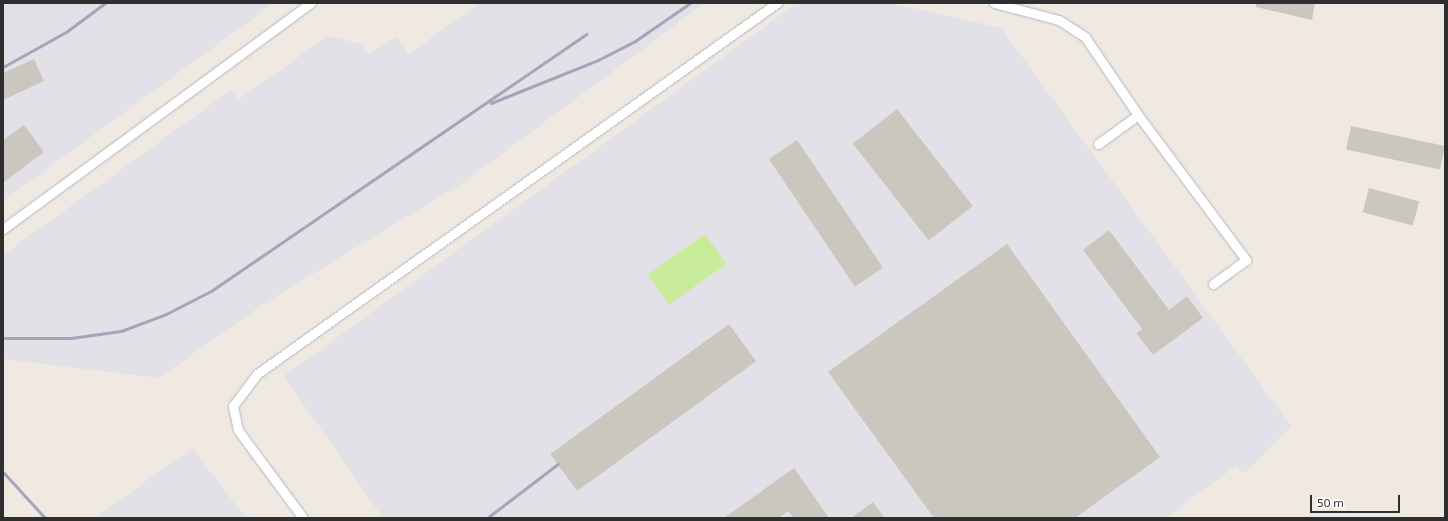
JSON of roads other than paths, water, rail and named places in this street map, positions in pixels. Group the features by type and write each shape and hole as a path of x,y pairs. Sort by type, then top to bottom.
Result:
{"street":[{"path":"3,229 311,3"},
{"path":"303,518 238,430 233,406 257,374 777,3"},
{"path":"994,3 1059,20 1085,37 1138,114 1246,260 1213,284"},
{"path":"1098,144 1138,114"}],"railway":[{"path":"3,67 66,32 105,3"},
{"path":"491,103 598,60 635,41 690,3"},
{"path":"3,338 71,338 121,331 166,314 211,291 587,34"},
{"path":"487,518 558,464"},
{"path":"3,472 45,518"}]}
